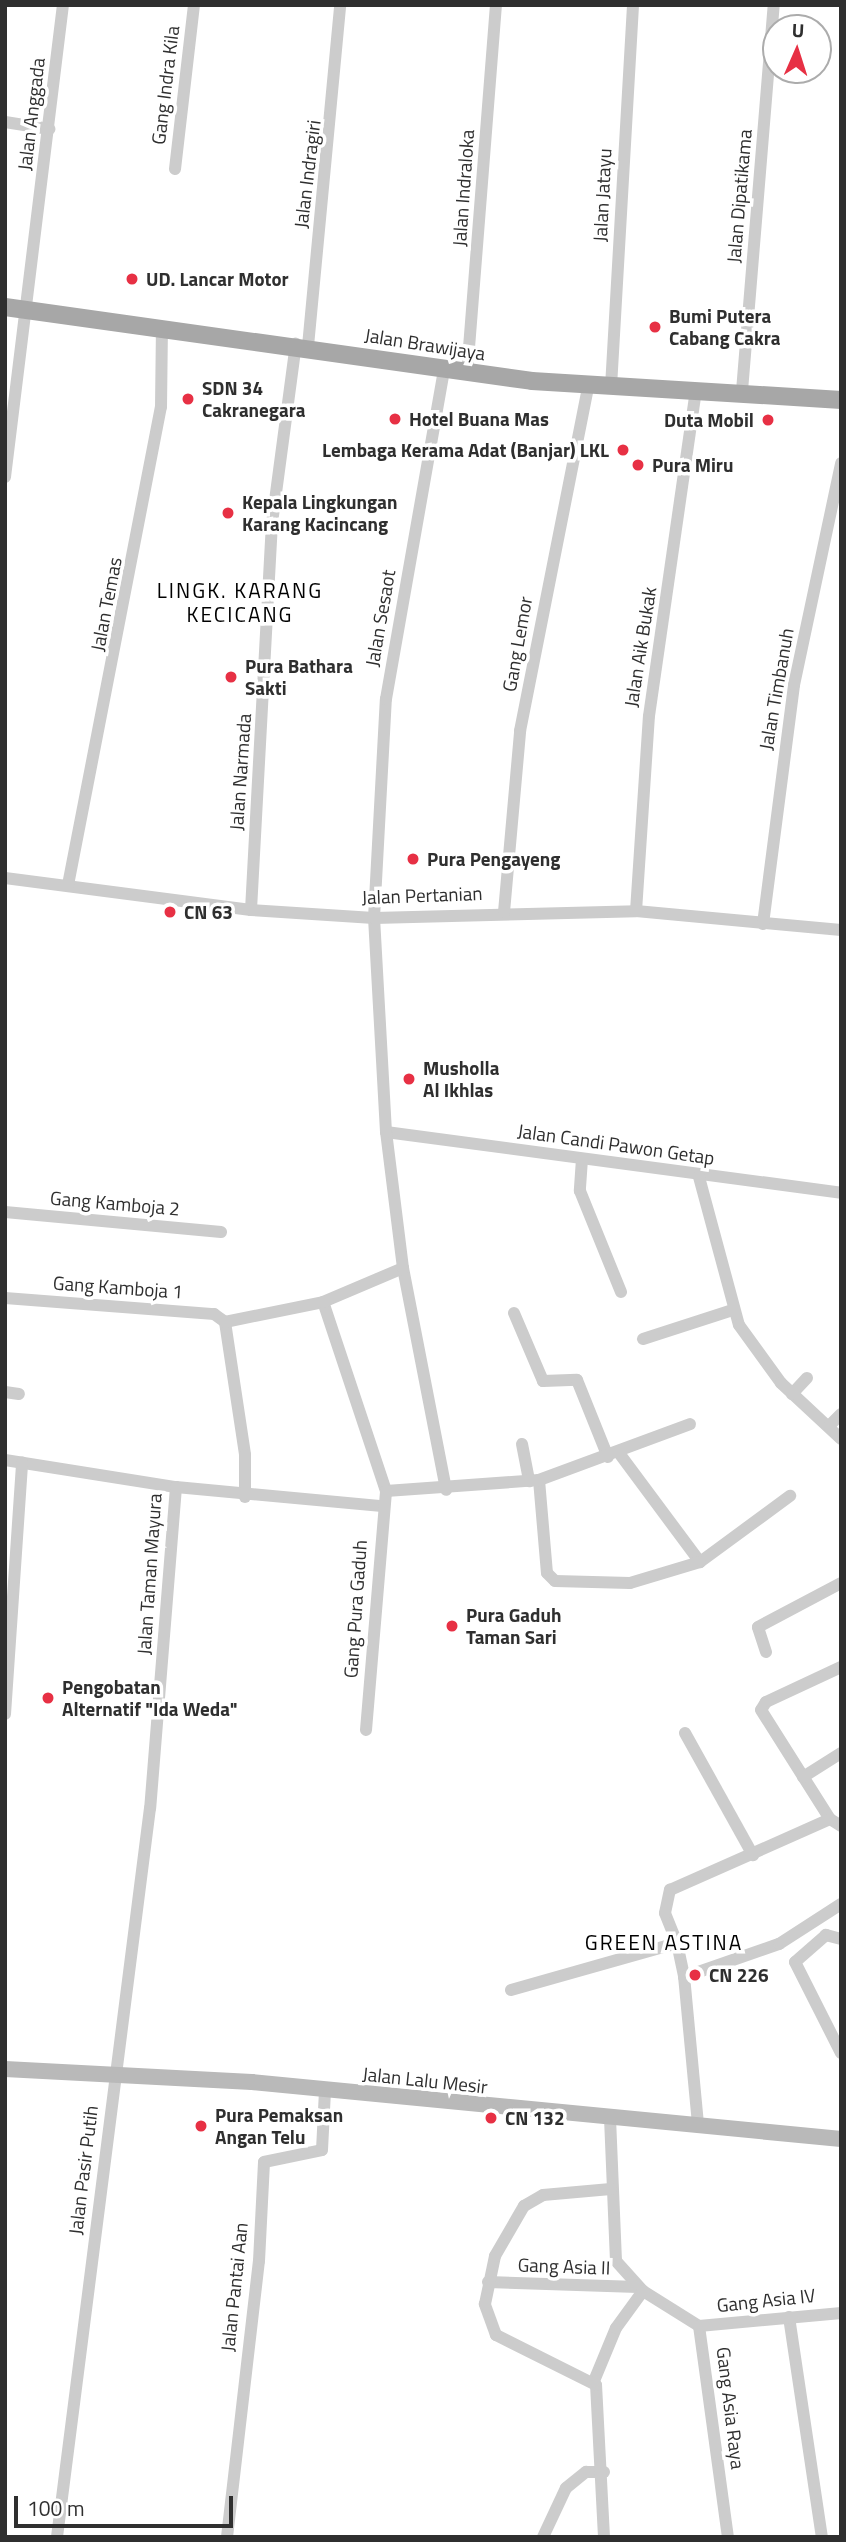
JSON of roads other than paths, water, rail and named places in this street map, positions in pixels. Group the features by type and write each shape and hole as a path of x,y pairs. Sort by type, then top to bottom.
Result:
{"main road":[{"name":"Jalan Brawijaya","path":"5,307 302,345 467,373 588,386 742,390 841,400"}],"street":[{"name":"Jalan Anggada","path":"5,477 62,5"},
{"name":"Gang Indra Kila","path":"175,169 194,5"},
{"name":"Jalan Indragiri","path":"302,345 340,5"},
{"name":"Jalan Indraloka","path":"467,373 496,5"},
{"name":"Jalan Jatayu","path":"611,387 633,5"},
{"name":"Jalan Dipatikama","path":"742,390 774,5"},
{"path":"5,122 49,129"},
{"name":"Jalan Temas","path":"68,885 161,407 162,328"},
{"name":"Jalan Narmada","path":"251,910 272,523 302,345"},
{"name":"Jalan Sesaot","path":"444,369 386,699 374,918 386,1132 403,1268 446,1490"},
{"name":"Gang Lemor","path":"503,912 520,731 588,386"},
{"name":"Jalan Aik Bukak","path":"636,911 649,716 696,389"},
{"name":"Jalan Timbanuh","path":"763,924 794,685 841,463"},
{"name":"Jalan Pertanian","path":"5,878 251,910 374,918 503,912 636,911 841,930"},
{"name":"Jalan Candi Pawon Getap","path":"386,1132 699,1177 841,1193"},
{"path":"583,1159 580,1191 621,1292"},
{"path":"699,1177 733,1310 764,1364 841,1440"},
{"name":"Gang Kamboja 2","path":"5,1212 221,1232"},
{"path":"245,1497 245,1455 225,1322 323,1302 403,1268"},
{"name":"Gang Kamboja 1","path":"5,1298 214,1314 225,1322"},
{"path":"323,1302 386,1491 446,1490 534,1480 613,1455 690,1424"},
{"path":"643,1339 733,1310"},
{"path":"514,1313 543,1381 568,1376 577,1380 613,1455 699,1562"},
{"path":"792,1394 807,1378"},
{"path":"5,1392 19,1394"},
{"path":"829,1426 841,1414"},
{"path":"522,1444 534,1480 547,1573 555,1581 630,1583 699,1562 790,1496"},
{"name":"Jalan Taman Mayura","path":"5,1460 176,1487 150,1808"},
{"path":"5,1714 27,1464"},
{"path":"176,1487 245,1497 382,1506"},
{"name":"Gang Pura Gaduh","path":"366,1730 382,1506 386,1491"},
{"path":"766,1652 758,1627 841,1583"},
{"path":"698,2124 684,1977 677,1943 666,1913 670,1890 835,1823 761,1708 841,1667"},
{"path":"685,1733 753,1855"},
{"path":"803,1777 841,1753"},
{"name":"Jalan Pasir Putih","path":"57,2537 150,1808"},
{"path":"684,1977 779,1944 841,1904"},
{"path":"841,1939 830,1934 813,1943 795,1962 841,2053"},
{"path":"511,1990 677,1943"},
{"name":"Jalan Lalu Mesir","path":"5,2069 325,2090 841,2139"},
{"name":"Jalan Pantai Aan","path":"227,2537 259,2261 264,2162 322,2150 325,2090"},
{"name":"Gang Asia Raya","path":"610,2118 616,2261 640,2289 699,2326 728,2537"},
{"path":"594,2381 511,2342 489,2328 488,2282 495,2256 524,2206 543,2194 611,2189"},
{"name":"Gang Asia II","path":"488,2282 640,2289"},
{"path":"604,2537 604,2472 594,2381 616,2328 640,2289"},
{"name":"Gang Asia IV","path":"699,2326 839,2312"},
{"path":"789,2317 822,2537"},
{"path":"543,2537 566,2488 586,2472 604,2472"}],"place":[{"name":"UD. Lancar Motor","path":"132,279"},
{"name":"Bumi Putera Cabang Cakra","path":"655,327"},
{"name":"SDN 34 Cakranegara","path":"188,399"},
{"name":"Hotel Buana Mas","path":"395,419"},
{"name":"Duta Mobil","path":"768,420"},
{"name":"Lembaga Kerama Adat (Banjar) LKL","path":"623,450"},
{"name":"Pura Miru","path":"638,465"},
{"name":"Kepala Lingkungan Karang Kacincang","path":"228,513"},
{"name":"Pura Bathara Sakti","path":"231,677"},
{"name":"Pura Pengayeng","path":"413,859"},
{"name":"CN 63","path":"170,912"},
{"name":"Musholla Al Ikhlas","path":"409,1079"},
{"name":"Pura Gaduh Taman Sari","path":"452,1626"},
{"name":"Pengobatan Alternatif \"Ida Weda\"","path":"48,1698"},
{"name":"CN 226","path":"695,1975"},
{"name":"CN 132","path":"491,2118"},
{"name":"Pura Pemaksan Angan Telu","path":"201,2126"}],"district":[{"name":"LINGK. KARANG KECICANG","path":"240,602"},
{"name":"GREEN ASTINA","path":"664,1942"}]}
